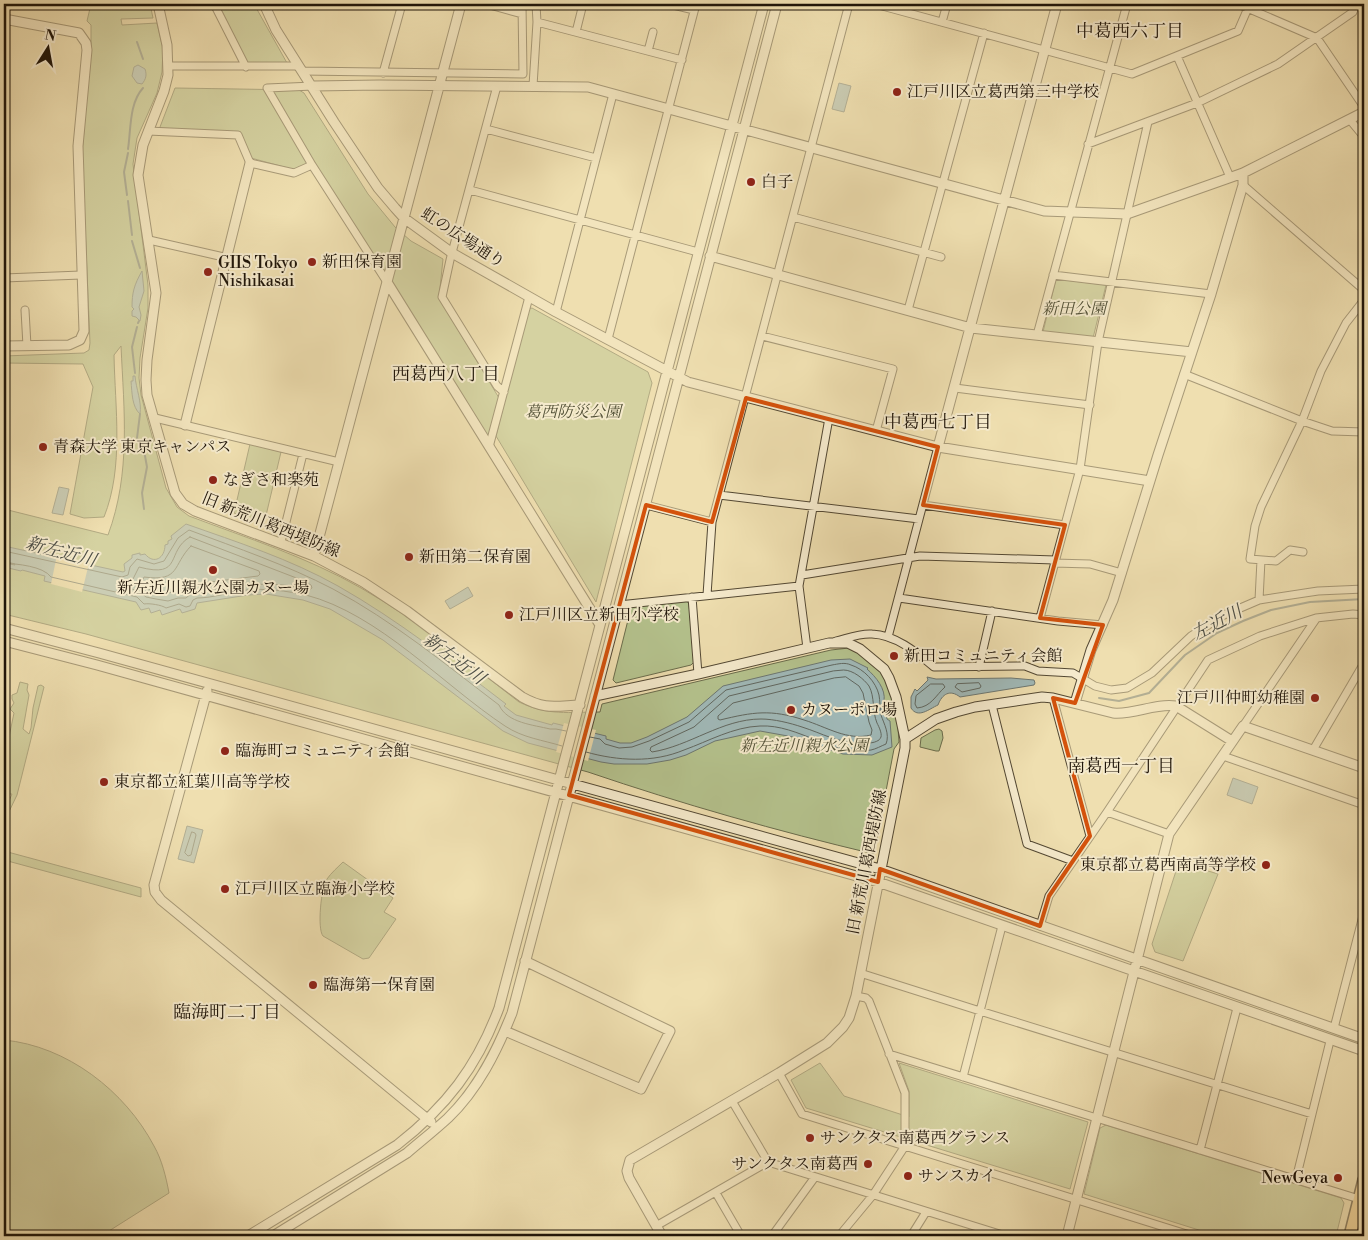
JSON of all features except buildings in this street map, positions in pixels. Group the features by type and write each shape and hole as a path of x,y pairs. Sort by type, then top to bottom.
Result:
{"main road":[{"path":"1350,1236 1364,1180"}],"street":[{"name":"旧 新荒川葛西堤防線","path":"158,4 167,45 168,66 164,91 148,131 139,161 138,174 156,293 146,380 147,395 175,493 183,504 195,511 314,556 363,582 408,611 522,697 536,704 552,708 580,705"},
{"path":"214,4 246,67"},
{"name":"虹の広場通り","path":"264,4 276,30 378,188 404,218 452,253 556,312 688,382 938,447 1150,481"},
{"path":"383,73 400,4"},
{"path":"314,556 461,4"},
{"path":"486,4 522,14"},
{"path":"168,66 300,68 383,73 522,74 522,4"},
{"path":"533,86 537,22 536,4"},
{"path":"576,32 583,4"},
{"path":"608,339 695,7 670,4"},
{"path":"248,1236 396,1145 428,1119 454,1092 466,1075 493,1025 580,705 764,4"},
{"path":"273,1236 407,1153 437,1127 459,1106 477,1082 505,1031 512,1013 590,720 777,4"},
{"path":"707,595 712,522 849,4"},
{"path":"875,4 1132,74 1238,31 1248,8"},
{"path":"942,22 947,4"},
{"path":"888,637 1057,4"},
{"path":"1037,335 1127,4"},
{"path":"1238,4 1317,38 1364,107"},
{"path":"1088,144 1197,103 1278,64 1353,12 1356,4"},
{"path":"4,19 79,33 86,43 78,146 84,331 80,340 69,345 4,346"},
{"path":"537,22 682,60"},
{"path":"648,51 653,32"},
{"path":"908,310 984,33"},
{"path":"1177,56 1230,177"},
{"path":"600,625 312,164 267,88 439,85 588,87 1044,211 1127,214 1243,172 1364,112"},
{"path":"497,86 442,297 496,386 504,392"},
{"path":"556,312 613,94"},
{"path":"1350,120 1364,137"},
{"path":"1040,618 1080,470 1098,342 1148,122"},
{"path":"486,129 596,158"},
{"path":"148,131 238,135 250,163 228,258 185,425"},
{"path":"250,163 294,173 312,164"},
{"path":"1075,703 1081,678 1122,573 1211,294 1243,185 1243,172"},
{"path":"1243,185 1364,290"},
{"path":"470,190 698,252"},
{"path":"793,217 941,257"},
{"path":"149,240 228,258"},
{"path":"710,256 970,328 1192,352"},
{"path":"4,281 81,275"},
{"path":"1053,275 1211,294"},
{"path":"489,447 529,297"},
{"path":"1304,552 1290,550 1276,561 1250,559 1255,526 1261,507 1302,422 1322,371 1346,323 1364,300"},
{"path":"25,310 27,346"},
{"path":"762,336 893,369 876,431"},
{"path":"1184,374 1302,422 1332,431 1364,432"},
{"path":"954,388 1090,404"},
{"path":"155,418 339,462"},
{"path":"807,648 799,586 829,418"},
{"path":"280,542 303,454"},
{"path":"719,495 919,519"},
{"path":"646,505 712,522"},
{"path":"923,505 1065,525"},
{"path":"802,574 920,556 1055,561 1090,564 1122,573"},
{"path":"1259,600 1262,560"},
{"path":"619,605 799,586"},
{"path":"829,643 853,636 872,634 888,637 914,650 934,667 1025,666 1038,671 1073,673 1095,686 1112,690 1128,688 1152,673 1191,636 1224,615 1259,600 1318,591 1364,589"},
{"path":"692,597 698,674"},
{"path":"899,598 1058,621 1102,625"},
{"path":"979,667 992,611"},
{"path":"1040,926 1049,896 1208,660 1260,636 1316,618 1353,614 1364,615"},
{"path":"1067,1236 1169,834 1316,618"},
{"path":"4,628 880,869 1364,1039"},
{"path":"4,641 206,695 878,882 1364,1052"},
{"name":"旧 新荒川葛西堤防線","path":"596,696 829,643 848,643 860,649 884,669 893,688 905,739 905,748 856,996 849,1018 827,1043 630,1160 627,1171 629,1178 662,1236"},
{"path":"1313,750 1364,663"},
{"path":"209,684 154,885 155,892 166,904 437,1127"},
{"path":"905,739 936,720 956,712 1042,697 1121,714 1167,705 1176,706 1232,740"},
{"path":"1053,698 1090,836"},
{"path":"992,705 1027,844 1073,861"},
{"path":"1243,726 1364,768"},
{"path":"1223,756 1364,805"},
{"path":"1107,812 1169,834"},
{"path":"1334,1028 1364,912"},
{"path":"964,1077 1002,926"},
{"path":"505,1031 641,1089 670,1031 525,961"},
{"path":"860,973 1312,1114"},
{"path":"839,1236 873,1195 905,1146 905,1093 869,1001 866,998 856,996"},
{"path":"1200,1150 1236,1008"},
{"path":"1296,1180 1330,1041"},
{"path":"889,1054 1359,1199"},
{"path":"779,1073 802,1114 1193,1236"},
{"path":"732,1101 768,1162 994,1235 1006,1236"},
{"path":"656,1226 768,1162"},
{"path":"772,1236 816,1177"},
{"path":"716,1193 741,1236"},
{"path":"911,1236 926,1212"}],"highlighted area":[{"path":"746,398 938,447 923,505 1065,525 1040,618 1103,625 1075,703 1053,698 1090,836 1049,896 1040,926 880,869 878,882 569,795 646,505 712,522"}],"green space":[{"name":"新左近川親水公園","path":"91,4 150,4 153,18 121,19 122,25 157,23 163,49 162,72 157,93 137,138 133,164 148,285 148,308 140,358 139,378 141,395 166,488 177,507 189,516 298,557 361,588 422,628 519,702 549,711 600,712 602,704 831,650 849,648 858,652 881,671 887,680 897,714 899,742 894,749 874,854 730,816 588,772 86,634 4,614 4,509 108,535 120,488 124,442 121,346 114,355 117,416 116,458 110,498 104,517 84,518 70,514 93,387 83,364 4,363 4,356 84,353 89,350 82,154 91,44 91,25 87,21"},
{"path":"216,4 254,4 287,63 246,67"},
{"path":"175,88 299,90 304,93 368,194 395,227 411,241 443,259 439,298 499,398 490,435 487,435 311,161 295,170 251,158 239,132 162,129 160,127"},
{"name":"新田公園","path":"1056,279 1106,285 1093,338 1043,332"},
{"name":"葛西防災公園","path":"532,308 648,372 652,383 596,602 496,436 528,309"},
{"path":"250,444 281,452 264,524 234,513"},
{"path":"687,601 689,604 694,662 691,665 616,683 613,680 628,620 625,619 627,610 631,607"},
{"path":"20,682 28,684 27,690 29,695 23,729 29,734 38,686 44,687 17,795 4,822 4,812 12,794 9,794 5,789 4,792 4,761 14,713 10,709 14,703 12,695 17,693"},
{"path":"939,729 942,731 943,738 939,751 920,747 921,738"},
{"path":"4,851 141,888 141,897 4,860"},
{"path":"343,862 393,898 384,912 396,919 369,958 363,959 323,936 321,932 320,908 325,883"},
{"path":"1179,862 1218,874 1183,961 1155,952 1152,944"},
{"path":"4,1040 50,1051 92,1075 110,1090 142,1126 154,1146 163,1169 169,1193 101,1236 4,1236"},
{"path":"820,1063 844,1096 909,1117 909,1091 899,1063 1088,1122 1070,1189 806,1108 791,1080"},
{"path":"1106,1125 1341,1198 1344,1203 1336,1236 1218,1236 1084,1194 1100,1128"}],"water":[{"path":"138,65 146,71 146,77 142,84 137,83 132,76 134,67"},
{"path":"839,83 851,86 844,112 832,109"},
{"path":"142,271 144,291 139,307 140,321 132,316 134,309 132,302 135,285"},
{"path":"133,376 135,376 140,400 140,414 135,408 133,399 131,381 133,381"},
{"path":"59,487 69,489 63,515 52,513"},
{"name":"新左近川","path":"186,524 282,559 338,586 424,642 506,704 504,706 516,715 552,725 553,723 606,736 606,739 620,743 631,743 687,717 723,686 831,660 850,659 868,668 882,688 887,719 890,721 892,747 872,755 843,754 799,738 760,731 715,741 686,755 670,760 647,764 601,762 528,743 503,731 383,640 330,609 303,600 266,594 248,595 197,603 195,609 182,613 180,609 162,615 160,610 151,613 149,608 141,610 136,602 44,581 45,576 4,567 4,563 15,564 4,561 4,546 123,572 125,571 124,564 132,558 132,555 145,554 152,559 161,556 165,550 165,545 172,539 171,536"},
{"path":"468,587 473,596 450,609 445,601"},
{"path":"927,677 936,679 1011,678 1034,680 1035,683 1034,685 960,697 950,693 942,698 938,705 924,712 917,713 911,708 911,697 915,689 917,691 928,680"},
{"path":"1233,778 1258,787 1252,804 1227,795"},
{"path":"187,826 203,830 194,863 178,859"}],"pier":[{"path":"57,555 89,563 82,592 51,584"},
{"path":"564,723 596,730 588,761 556,752"}],"waterway":[{"path":"137,42 143,59"},
{"path":"128,149 131,117 135,101 143,88"},
{"path":"127,195 124,172 128,153"},
{"path":"128,201 132,235"},
{"path":"132,241 140,268"},
{"path":"135,373 132,347 137,327"},
{"path":"140,414 137,438 145,456 147,467 142,493 144,509"},
{"name":"左近川","path":"1099,698 1119,701 1149,693 1185,655 1217,633 1271,610 1310,602 1364,599"}],"place":[{"name":"江戸川区立葛西第三中学校","path":"897,92"},
{"name":"白子","path":"751,182"},
{"name":"新田保育園","path":"312,262"},
{"name":"GIIS Tokyo Nishikasai","path":"208,272"},
{"name":"青森大学 東京キャンパス","path":"43,447"},
{"name":"なぎさ和楽苑","path":"213,480"},
{"name":"新田第二保育園","path":"409,557"},
{"name":"新左近川親水公園カヌー場","path":"213,570"},
{"name":"江戸川区立新田小学校","path":"509,615"},
{"name":"新田コミュニティ会館","path":"894,656"},
{"name":"江戸川仲町幼稚園","path":"1315,698"},
{"name":"カヌーポロ場","path":"791,710"},
{"name":"臨海町コミュニティ会館","path":"225,751"},
{"name":"東京都立紅葉川高等学校","path":"104,782"},
{"name":"東京都立葛西南高等学校","path":"1266,865"},
{"name":"江戸川区立臨海小学校","path":"225,889"},
{"name":"臨海第一保育園","path":"313,985"},
{"name":"サンクタス南葛西グランス","path":"810,1138"},
{"name":"サンクタス南葛西","path":"868,1164"},
{"name":"サンスカイ","path":"908,1176"},
{"name":"NewGeya","path":"1338,1178"}],"district":[{"name":"中葛西六丁目","path":"1130,31"},
{"name":"西葛西八丁目","path":"446,374"},
{"name":"中葛西七丁目","path":"938,422"},
{"name":"南葛西一丁目","path":"1121,766"},
{"name":"臨海町二丁目","path":"227,1012"}]}
